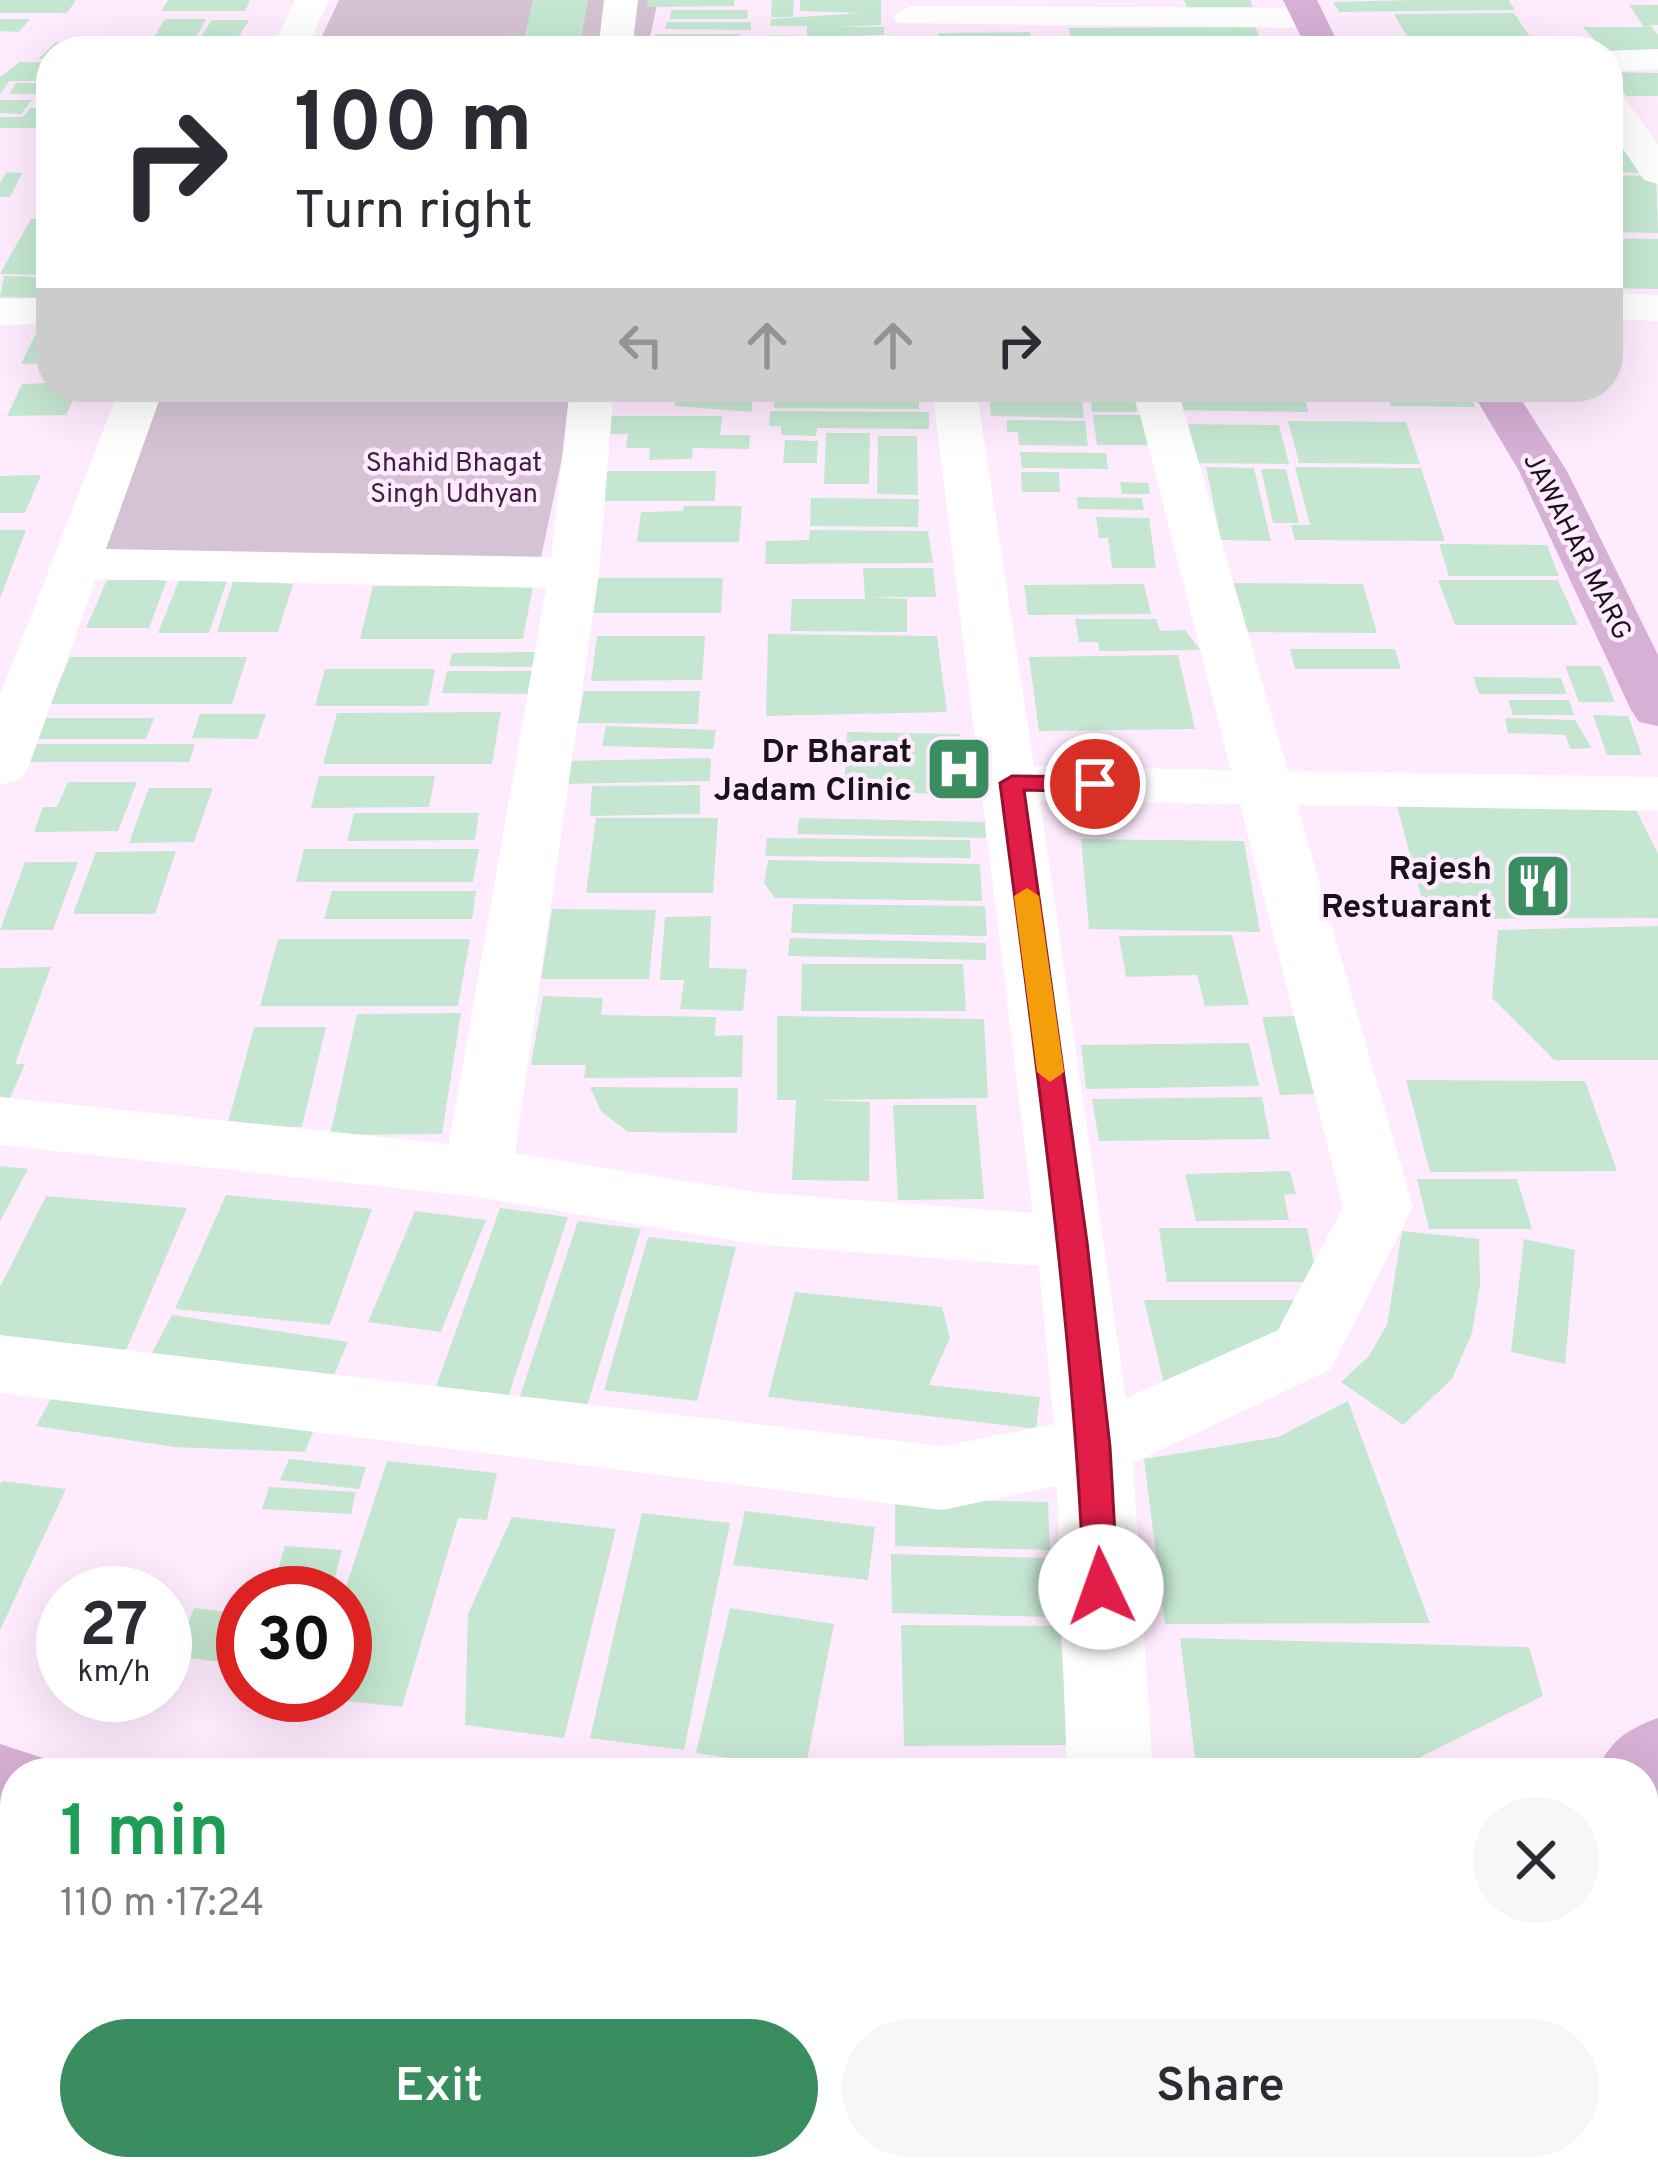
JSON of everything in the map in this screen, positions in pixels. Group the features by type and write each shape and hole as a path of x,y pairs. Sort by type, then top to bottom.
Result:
{"main road":[{"path":"1304,9 1318,36"},
{"name":"JAWAHAR MARG","path":"1500,402 1543,471 1658,710"}],"street":[{"path":"295,36 311,0"},
{"path":"617,36 621,0"},
{"path":"911,22 1046,8 1304,9"},
{"path":"1623,60 1658,59"},
{"path":"1623,122 1658,172"},
{"path":"1623,307 1658,308"},
{"path":"0,312 36,311"},
{"path":"0,768 136,402"},
{"path":"478,1172 574,573 591,402"},
{"path":"956,402 1072,1242 1094,1447 1109,1758"},
{"path":"0,1364 942,1478 1094,1447 1304,1350 1378,1207 1158,402"},
{"path":"76,564 574,573"},
{"path":"1012,783 1658,794"},
{"path":"0,1121 478,1172 753,1218 1072,1242"}],"green space":[{"path":"339,0 658,0 650,36 322,36"},
{"name":"Shahid Bhagat Singh Udhyan","path":"151,402 574,402 538,572 78,558"}],"building":[{"path":"0,0 76,0 67,13 0,13"},
{"path":"168,0 250,0 245,11 161,11"},
{"path":"533,0 588,0 582,36 525,36"},
{"path":"648,0 734,0 734,6 647,7"},
{"path":"772,0 794,0 793,17 771,17"},
{"path":"800,0 881,0 881,25 836,27 884,27 884,35 807,36 807,26 770,26 771,19 861,13 800,11"},
{"path":"1184,0 1250,0 1253,7 1187,8"},
{"path":"1508,0 1515,10 1339,12 1333,2"},
{"path":"1629,5 1658,5 1658,25 1650,25 1658,35 1658,55 1623,55 1623,36 1591,36 1583,27 1644,27"},
{"path":"671,10 748,10 747,19 670,19"},
{"path":"1514,13 1530,36 1407,36 1394,14"},
{"path":"0,19 30,19 19,32 0,31"},
{"path":"165,19 206,19 197,36 155,36"},
{"path":"212,20 249,20 239,36 201,36"},
{"path":"667,22 751,22 751,30 665,29"},
{"path":"1255,27 1259,36 1070,36 1068,28"},
{"path":"1030,32 1031,36 938,36"},
{"path":"655,34 740,34 740,36"},
{"path":"20,62 36,62 36,81 9,81 0,94 0,77"},
{"path":"1623,72 1658,73 1658,96 1626,96"},
{"path":"16,83 36,83 36,94 9,94"},
{"path":"0,100 32,100 21,114 0,113"},
{"path":"36,108 36,128 0,128 0,117 23,117"},
{"path":"1623,140 1627,140 1646,173 1623,172"},
{"path":"7,172 22,173 10,197 0,197 0,182"},
{"path":"1623,175 1656,176 1658,233 1623,232"},
{"path":"31,219 36,219 36,275 0,274"},
{"path":"1623,238 1658,239 1658,289 1623,288"},
{"path":"4,276 36,277 36,298 0,297"},
{"path":"35,335 36,364 21,364"},
{"path":"22,384 36,384 36,402 72,402 66,415 7,416"},
{"path":"675,402 752,402 752,412 675,406"},
{"path":"774,402 919,402 919,409 774,408"},
{"path":"990,402 1082,402 1084,418 991,416"},
{"path":"1091,402 1135,402 1137,412 1092,412"},
{"path":"1167,402 1306,402 1308,412 1168,410"},
{"path":"1389,402 1473,402 1475,407 1391,406"},
{"path":"770,411 929,412 929,429 817,428 816,436 781,435 781,426 769,426"},
{"path":"1093,415 1152,415 1157,445 1097,445"},
{"path":"607,416 722,416 720,435 750,435 749,449 693,448 692,459 649,460 650,448 626,448 628,434 604,434"},
{"path":"1007,420 1085,421 1088,446 1019,445 1018,432 1007,432"},
{"path":"1288,421 1406,422 1420,464 1299,463"},
{"path":"1170,424 1279,425 1289,464 1177,463"},
{"path":"826,433 870,433 869,484 824,484"},
{"path":"878,436 917,436 918,495 877,494"},
{"path":"785,440 818,441 817,463 783,463"},
{"path":"1020,452 1106,453 1108,469 1022,468"},
{"path":"1206,467 1254,468 1271,541 1221,540"},
{"path":"1295,467 1421,468 1445,541 1295,540 1291,525 1310,525"},
{"path":"1261,469 1286,469 1299,523 1273,523"},
{"path":"598,471 716,471 715,501 593,501"},
{"path":"1021,472 1059,472 1060,492 1022,492"},
{"path":"41,475 25,513 0,513 0,476"},
{"path":"1120,482 1148,483 1150,494 1122,494"},
{"path":"1077,497 1142,498 1144,510 1078,509"},
{"path":"811,498 919,499 918,527 810,526"},
{"path":"684,506 742,506 739,542 637,542 641,512 683,511"},
{"path":"1096,517 1149,518 1156,568 1112,568 1108,538 1099,538"},
{"path":"0,530 26,530 0,598"},
{"path":"810,530 928,531 933,563 765,564 766,541 809,540"},
{"path":"1439,544 1547,545 1559,576 1449,576"},
{"path":"863,568 933,568 936,597 871,597 907,599 907,632 790,631 792,599 865,599"},
{"path":"234,578 293,584 278,632 217,632"},
{"path":"587,578 723,578 721,613 581,613"},
{"path":"107,580 167,580 149,628 86,628"},
{"path":"179,580 227,580 209,633 158,633"},
{"path":"1438,580 1558,580 1578,625 1455,625"},
{"path":"1227,583 1363,584 1377,633 1239,632"},
{"path":"1144,584 1151,614 1028,615 1024,585"},
{"path":"373,586 533,586 523,639 360,639"},
{"path":"1075,619 1156,619 1160,631 1185,630 1200,650 1099,651 1098,642 1079,642"},
{"path":"768,634 937,636 947,712 766,716"},
{"path":"597,636 705,636 702,680 591,681"},
{"path":"1290,649 1395,649 1401,669 1295,669"},
{"path":"538,652 536,667 449,666 452,653"},
{"path":"1178,655 1195,729 1039,731 1029,657"},
{"path":"70,657 247,657 232,704 50,704"},
{"path":"1565,666 1601,666 1615,702 1579,702"},
{"path":"325,669 435,669 428,706 315,706"},
{"path":"447,671 542,671 538,694 442,693"},
{"path":"1473,677 1561,678 1567,694 1479,694"},
{"path":"584,691 700,691 698,724 578,723"},
{"path":"1508,700 1569,700 1574,715 1513,715"},
{"path":"501,712 492,764 323,764 337,713"},
{"path":"200,714 266,714 257,739 192,738"},
{"path":"1593,715 1628,716 1642,755 1607,755"},
{"path":"36,718 154,718 146,739 26,739"},
{"path":"1505,718 1575,720 1592,748 1571,749 1565,735 1508,733"},
{"path":"606,726 716,730 713,749 602,746"},
{"path":"847,732 960,734 962,794 844,792"},
{"path":"37,744 195,744 189,762 30,762"},
{"path":"711,758 710,781 561,784 564,761"},
{"path":"319,776 435,776 429,807 311,808"},
{"path":"68,782 137,782 118,831 34,832 43,807 57,807"},
{"path":"700,785 700,814 590,816 592,786"},
{"path":"149,788 213,788 194,842 129,843"},
{"name":"Rajesh Restuarant","path":"1397,806 1634,806 1658,854 1658,918 1427,919"},
{"path":"354,813 479,813 475,840 347,841"},
{"path":"596,818 718,818 713,893 586,893"},
{"path":"799,818 985,822 986,838 797,834"},
{"path":"767,838 970,840 971,858 765,856"},
{"path":"1081,839 1244,841 1260,932 1089,929"},
{"path":"304,849 479,849 473,882 296,882"},
{"path":"176,851 155,914 73,914 96,852"},
{"path":"768,860 980,864 982,901 775,898 764,883"},
{"path":"25,862 78,862 53,930 0,930"},
{"path":"332,891 476,891 472,919 324,919"},
{"path":"793,904 985,906 987,936 791,933"},
{"path":"552,909 656,910 649,979 541,979"},
{"path":"711,916 709,968 747,969 743,1011 680,1009 684,980 660,980 665,917"},
{"path":"1658,926 1658,1060 1554,1060 1492,998 1498,930"},
{"path":"1232,935 1249,1005 1205,1006 1197,975 1126,977 1119,936"},
{"path":"790,938 986,943 986,960 788,956"},
{"path":"278,939 470,939 458,1006 260,1006"},
{"path":"802,964 963,964 966,1011 801,1011"},
{"path":"51,967 15,1064 25,1064 8,1102 0,1101 0,968"},
{"path":"543,996 603,998 601,1015 716,1017 715,1036 743,1035 742,1077 584,1078 586,1065 531,1065"},
{"path":"461,1013 442,1134 330,1135 357,1014"},
{"path":"777,1016 984,1019 988,1098 815,1100 870,1102 869,1181 792,1180 796,1100 777,1100"},
{"path":"1296,1016 1316,1094 1280,1095 1262,1017"},
{"path":"254,1027 326,1027 302,1127 227,1126"},
{"path":"1249,1043 1259,1086 1086,1089 1081,1045"},
{"path":"1406,1080 1585,1081 1617,1171 1430,1172"},
{"path":"590,1087 738,1088 737,1133 628,1132 601,1111"},
{"path":"1262,1097 1270,1139 1099,1141 1092,1099"},
{"path":"893,1105 976,1105 984,1199 898,1200"},
{"path":"0,1166 28,1169 0,1221"},
{"path":"1290,1171 1296,1194 1284,1195 1289,1220 1196,1221 1185,1174"},
{"path":"1417,1179 1517,1179 1532,1229 1429,1229"},
{"path":"226,1195 372,1209 330,1325 175,1309"},
{"path":"46,1196 187,1208 124,1355 0,1344 0,1287"},
{"path":"500,1208 568,1217 503,1412 430,1403"},
{"path":"415,1211 486,1220 441,1332 368,1322"},
{"path":"578,1221 641,1229 580,1429 512,1420"},
{"path":"1159,1228 1307,1228 1318,1282 1167,1282"},
{"path":"1402,1231 1479,1239 1480,1285 1472,1333 1452,1379 1403,1425 1341,1382 1369,1356 1387,1325"},
{"path":"648,1237 736,1247 697,1401 604,1390"},
{"path":"1524,1239 1575,1250 1565,1364 1511,1352"},
{"path":"795,1292 942,1307 950,1338 929,1385 1040,1397 1036,1429 768,1397"},
{"path":"1144,1300 1301,1300 1314,1322 1165,1388"},
{"path":"172,1315 348,1342 325,1396 144,1368"},
{"path":"55,1391 317,1422 305,1452 174,1447 36,1426"},
{"path":"1348,1401 1430,1623 1165,1624 1144,1459 1278,1437"},
{"path":"289,1459 366,1467 359,1489 280,1480"},
{"path":"387,1461 497,1473 487,1520 458,1518 402,1707 372,1704 372,1566 353,1566"},
{"path":"2,1481 66,1489 0,1630 0,1485"},
{"path":"269,1487 356,1492 351,1514 262,1509"},
{"path":"895,1499 1048,1502 1050,1550 895,1546"},
{"path":"745,1511 875,1527 868,1580 733,1565"},
{"path":"642,1513 730,1523 684,1750 590,1738"},
{"path":"512,1517 616,1529 564,1738 465,1725 468,1614"},
{"path":"285,1546 342,1550 338,1566 279,1566"},
{"path":"891,1554 1051,1558 1053,1617 892,1613"},
{"path":"194,1608 216,1611 216,1661 192,1658"},
{"path":"730,1608 834,1624 807,1758 696,1753"},
{"path":"901,1625 1060,1626 1068,1745 904,1746"},
{"path":"1180,1638 1529,1647 1543,1696 1418,1758 1195,1758"}],"slow traffic":[{"path":"1027,896 1050,1072"}],"place":[{"name":"Dr Bharat Jadam Clinic","path":"959,769"},
{"name":"Rajesh Restuarant","path":"1538,886"}],"route":[{"path":"1095,784 1012,783 1072,1242 1094,1447 1101,1587"}]}
